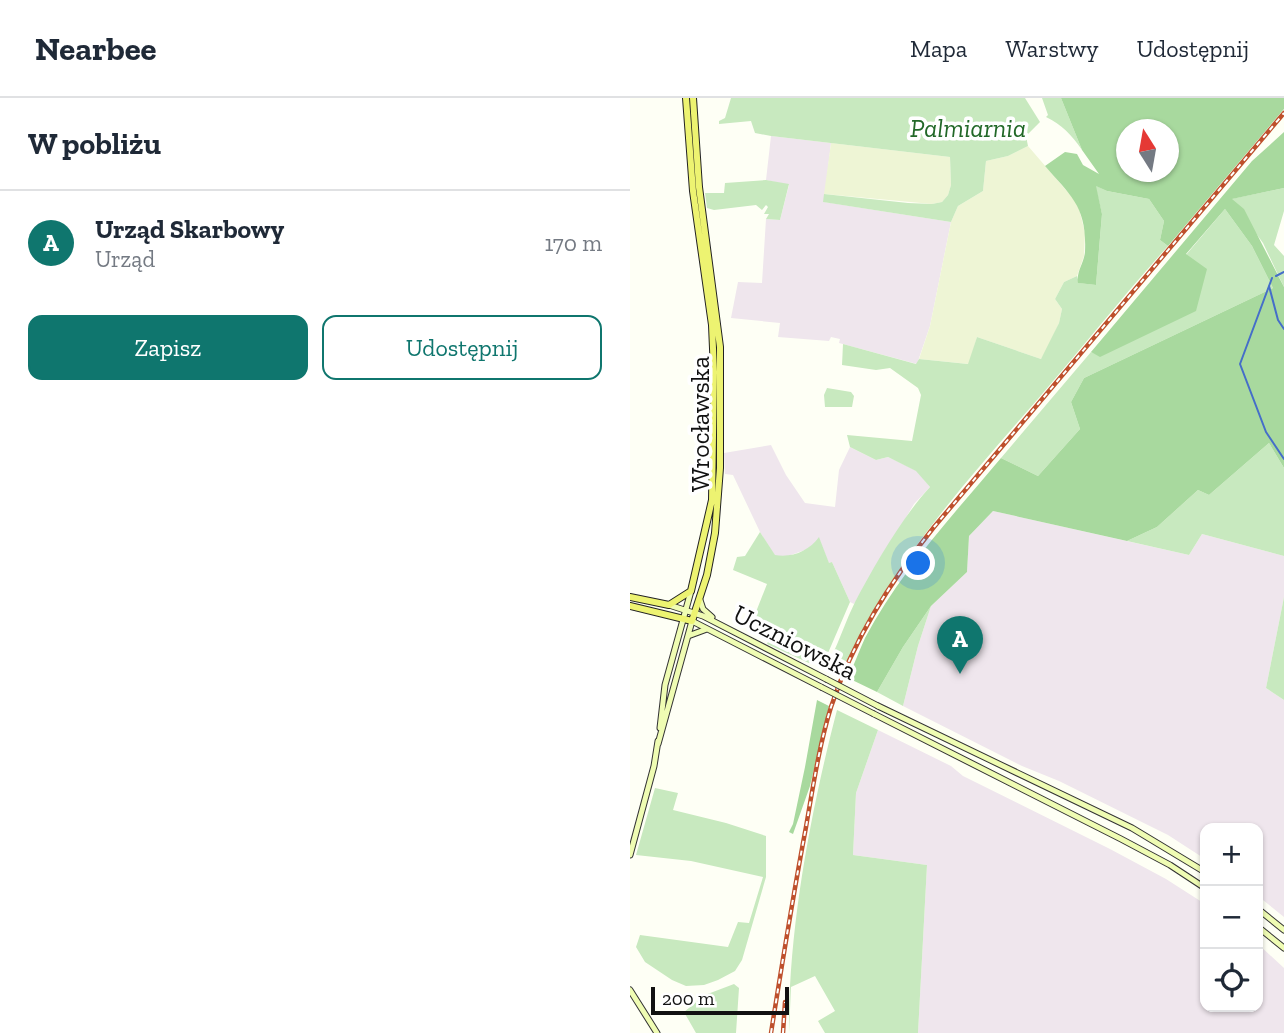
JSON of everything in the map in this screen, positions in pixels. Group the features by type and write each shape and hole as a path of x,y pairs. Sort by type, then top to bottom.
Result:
{"main road":[{"name":"Wrocławska","path":"630,855 654,765 665,685 691,592 712,500 713,334 694,202 687,98"},
{"name":"Wrocławska","path":"658,744 700,600 714,542 719,503 720,347 699,187 693,98"},
{"path":"630,597 670,605 691,592"},
{"path":"700,600 705,612 719,624"},
{"name":"Uczniowska","path":"670,605 695,612 878,706 1132,828 1200,869"},
{"path":"630,606 692,621"},
{"path":"659,612 672,618 680,631"},
{"name":"Uczniowska","path":"692,621 1170,865 1202,886"},
{"path":"688,636 707,629"},
{"path":"929,742 932,734 937,733"},
{"path":"1063,810 1070,805 1068,797"},
{"path":"1263,913 1284,930"},
{"path":"1263,931 1284,948"},
{"path":"630,990 657,1033"}],"shaded area":[{"path":"771,136 831,143 824,202 951,222 930,326 917,364 839,343 840,339 831,337 829,341 778,337 780,323 731,318 738,282 762,283 766,219 780,220 789,185 766,180"},
{"path":"771,445 786,475 805,503 835,507 839,470 850,447 876,460 888,457 917,471 930,487 914,504 854,604 850,602 832,562 829,564 819,538 811,548 785,557 775,556 760,532 733,475 725,474 724,453"},
{"path":"993,511 1189,555 1202,534 1284,556 1284,597 1266,688 1284,700 1284,917 1263,900 1263,823 1200,823 1200,856 1168,835 903,706 931,606 967,572 969,536"},
{"path":"878,730 1166,879 1200,901 1200,1012 1263,1012 1263,949 1284,968 1284,1033 918,1033 927,865 853,855 856,793"}],"green space":[{"name":"Palmiarnia","path":"731,98 1025,98 1040,122 1026,136 1028,146 1008,156 986,161 983,191 958,206 951,222 823,202 824,194 908,203 942,202 951,185 950,157 771,136 755,133 751,121 719,124 719,121 725,118"},
{"path":"1042,98 1061,98 1082,150 1066,130 1046,117 1048,115"},
{"path":"1061,98 1284,98 1284,109 1168,246 1160,240 1164,221 1149,199 1107,191 1096,186 1102,214 1096,285 1078,283 1085,252 1080,213 1063,186 1045,166 1065,152 1077,154 1083,165 1099,174 1082,150"},
{"path":"1284,132 1284,188 1232,199 1244,209 1284,287 1284,468 1269,443 1209,495 1198,490 1157,527 1127,541 993,511 969,536 967,572 931,606 877,692 848,678 865,638 894,590 1001,458 1038,476 1080,429 1071,402 1084,378 1273,288 1252,246 1225,209 1186,254 1207,269 1196,311 1100,357 1091,352 1252,161"},
{"path":"831,143 950,157 951,185 948,195 942,202 932,204 824,194"},
{"path":"1028,146 1078,204 1085,233 1084,256 1077,276 1064,282 1055,299 1062,309 1047,350 1041,359 977,337 969,364 919,359 930,326 951,222 958,206 983,191 986,161 1008,156"},
{"path":"766,180 789,184 780,220 766,219 769,214 764,214 768,207 766,205 762,210 756,205 714,210 707,208 705,193 724,193 725,183"},
{"path":"1095,185 1107,191 1149,199 1164,221 1160,240 1168,246 981,464 928,530 880,600 841,675 818,664 821,660 831,658 871,573 899,527 930,487 916,471 888,457 876,460 850,447 847,435 912,441 921,395 918,388 890,368 876,370 842,365 843,344 916,364 919,359 968,364 977,337 1041,359 1059,323 1062,309 1055,299 1064,282 1077,276 1079,283 1096,285 1102,214"},
{"path":"1284,188 1284,211 1274,245 1284,256 1284,287 1263,243 1231,199"},
{"path":"1225,209 1252,246 1273,288 1084,378 1071,402 1080,429 1038,476 1001,458 1091,352 1100,356"},
{"path":"827,388 851,392 854,396 852,407 825,407 824,395"},
{"path":"1269,443 1284,468 1284,556 1202,534 1189,555 1127,541 1157,527 1198,490 1209,495"},
{"path":"760,532 775,555 781,556 805,550 819,537 829,563 832,562 850,602 828,653 809,663 767,644 774,627 754,617 767,584 733,570 737,557 745,556"},
{"path":"1284,597 1284,700 1266,688"},
{"path":"931,606 918,646 903,706 877,692"},
{"path":"817,700 829,706 810,786 793,834 789,832 793,824"},
{"path":"837,710 878,730 856,793 853,855 927,865 918,1033 825,1033 818,1021 835,1011 815,976 791,987 789,1033 792,953 803,870 818,788"},
{"path":"655,788 678,793 673,810 766,836 766,877 742,960 735,971 704,985 686,986 645,962 636,947 640,935 728,947 738,922 749,923 763,877 691,861 636,855"},
{"path":"734,984 739,988 736,1033 696,1033 684,1012 705,995"}],"waterway":[{"path":"1276,276 1284,272"},
{"path":"1272,278 1240,364 1266,432 1284,459"},
{"path":"1269,286 1278,320 1284,329"}],"railway":[{"path":"771,1033 823,737 840,682 874,612 934,527 1284,113"},
{"path":"783,1033 785,1002"}],"place":[{"name":"Urząd Skarbowy","path":"960,674"}]}
